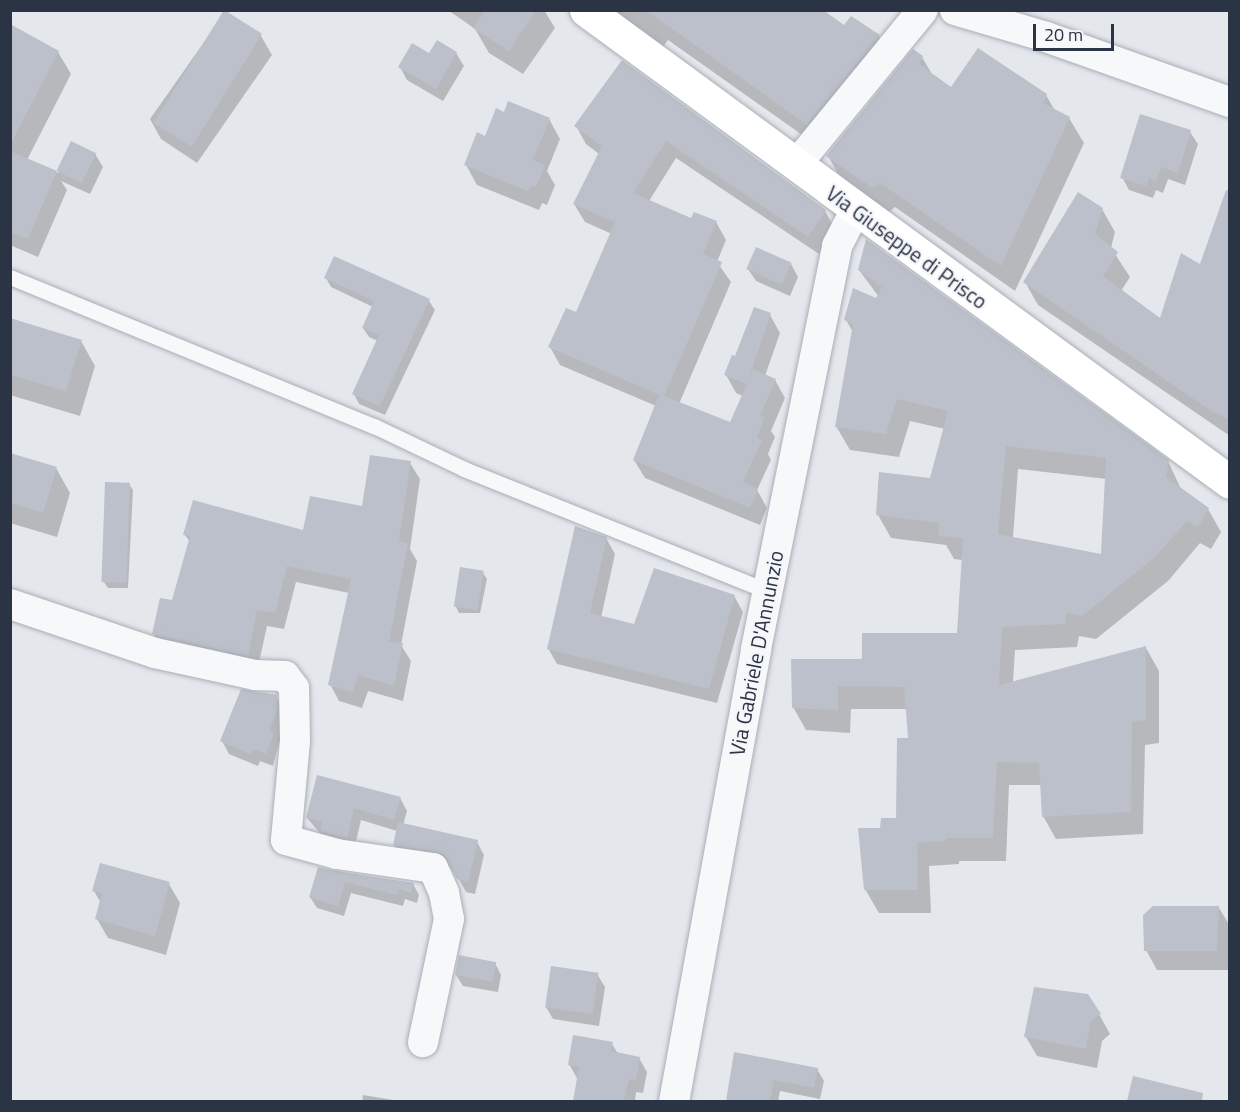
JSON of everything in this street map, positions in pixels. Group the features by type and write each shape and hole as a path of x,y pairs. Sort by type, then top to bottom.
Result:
{"main road":[{"name":"Via Giuseppe di Prisco","path":"586,10 1230,482"}],"street":[{"path":"796,165 923,10"},
{"path":"955,10 1046,37 1230,102"},
{"name":"Via Gabriele D'Annunzio","path":"674,1101 767,591 837,246 856,209"},
{"path":"10,604 155,652 255,675 285,676 294,688 295,730 286,840 337,854 433,868 444,893 449,919 423,1042"}],"lane":[{"path":"10,277 374,426 464,469 767,591"}],"building":[{"path":"224,10 262,34 192,147 154,123"},
{"path":"486,10 536,10 509,51 473,28"},
{"path":"646,10 823,10 844,25 851,16 880,35 807,125"},
{"path":"10,24 59,51 10,145"},
{"path":"437,40 457,52 436,89 398,67 412,43 429,53"},
{"path":"978,48 1047,94 1043,103 1070,117 1001,266 880,183 873,188 826,156 913,49 923,56 919,64 951,87"},
{"path":"622,60 826,210 808,237 666,141 633,193 691,218 694,212 717,221 703,254 722,262 664,396 730,422 747,384 724,375 732,355 735,356 754,307 771,313 748,380 753,369 776,379 760,416 765,417 757,438 762,440 743,482 758,489 750,508 633,460 659,395 548,347 566,308 576,312 615,222 573,204 602,146 574,126"},
{"path":"508,101 550,118 533,160 545,165 536,187 531,185 528,191 464,165 477,132 485,136 496,108 504,112"},
{"path":"1140,114 1191,130 1178,173 1161,167 1156,181 1149,178 1146,186 1120,178"},
{"path":"71,141 96,153 82,183 57,171"},
{"path":"10,151 57,171 28,239 10,232"},
{"path":"1226,190 1230,191 1230,419 1211,411 1023,282 1078,192 1103,208 1095,234 1118,252 1103,276 1160,318 1181,253 1200,264"},
{"path":"866,239 1169,460 1166,477 1209,508 1198,527 1187,521 1155,557 1082,616 1066,613 1065,624 1002,627 999,685 1146,646 1146,720 1132,722 1131,812 1042,817 1039,763 997,762 993,838 946,838 946,841 917,843 918,890 864,890 858,828 880,828 881,818 896,818 897,738 908,738 904,687 838,686 838,710 792,708 791,659 862,659 862,633 957,633 963,538 939,536 939,523 876,515 879,472 930,478 948,411 897,399 886,434 835,427 853,324 844,320 853,288 876,298 882,287 858,270","holes":["1006,446 1106,458 1101,554 998,534"]},
{"path":"756,247 792,263 782,285 746,269"},
{"path":"334,256 430,299 380,406 352,394 379,335 362,328 374,301 324,278"},
{"path":"10,318 82,340 66,391 10,375"},
{"path":"10,453 57,467 43,513 10,503"},
{"path":"370,455 411,461 399,541 408,543 389,642 403,643 394,686 358,675 353,692 328,685 351,579 287,566 275,613 257,610 248,656 152,634 160,598 172,600 190,536 183,535 193,500 303,530 310,496 362,506"},
{"path":"105,482 130,483 126,583 102,582"},
{"path":"575,526 607,537 590,613 634,624 654,568 735,595 709,689 547,649"},
{"path":"460,567 484,571 477,610 454,607"},
{"path":"241,689 277,695 277,711 269,731 274,733 266,754 253,749 251,754 220,741"},
{"path":"317,775 401,797 394,820 354,808 347,838 320,831 322,822 306,818"},
{"path":"398,822 478,840 468,882 457,879 443,854 393,845"},
{"path":"100,863 170,882 155,936 95,919 102,893 92,891"},
{"path":"318,867 414,883 411,893 399,889 397,895 345,882 338,906 309,897"},
{"path":"1153,906 1219,906 1217,951 1144,951 1143,915"},
{"path":"459,955 496,962 492,982 455,975"},
{"path":"551,966 599,973 593,1014 545,1008"},
{"path":"1034,987 1088,994 1101,1014 1091,1021 1086,1049 1024,1037"},
{"path":"573,1035 613,1042 611,1051 640,1057 636,1080 629,1079 624,1101 573,1101 579,1067 568,1065"},
{"path":"734,1052 818,1068 814,1088 774,1080 770,1101 726,1101"},
{"path":"1133,1076 1203,1093 1202,1101 1127,1101"}]}
